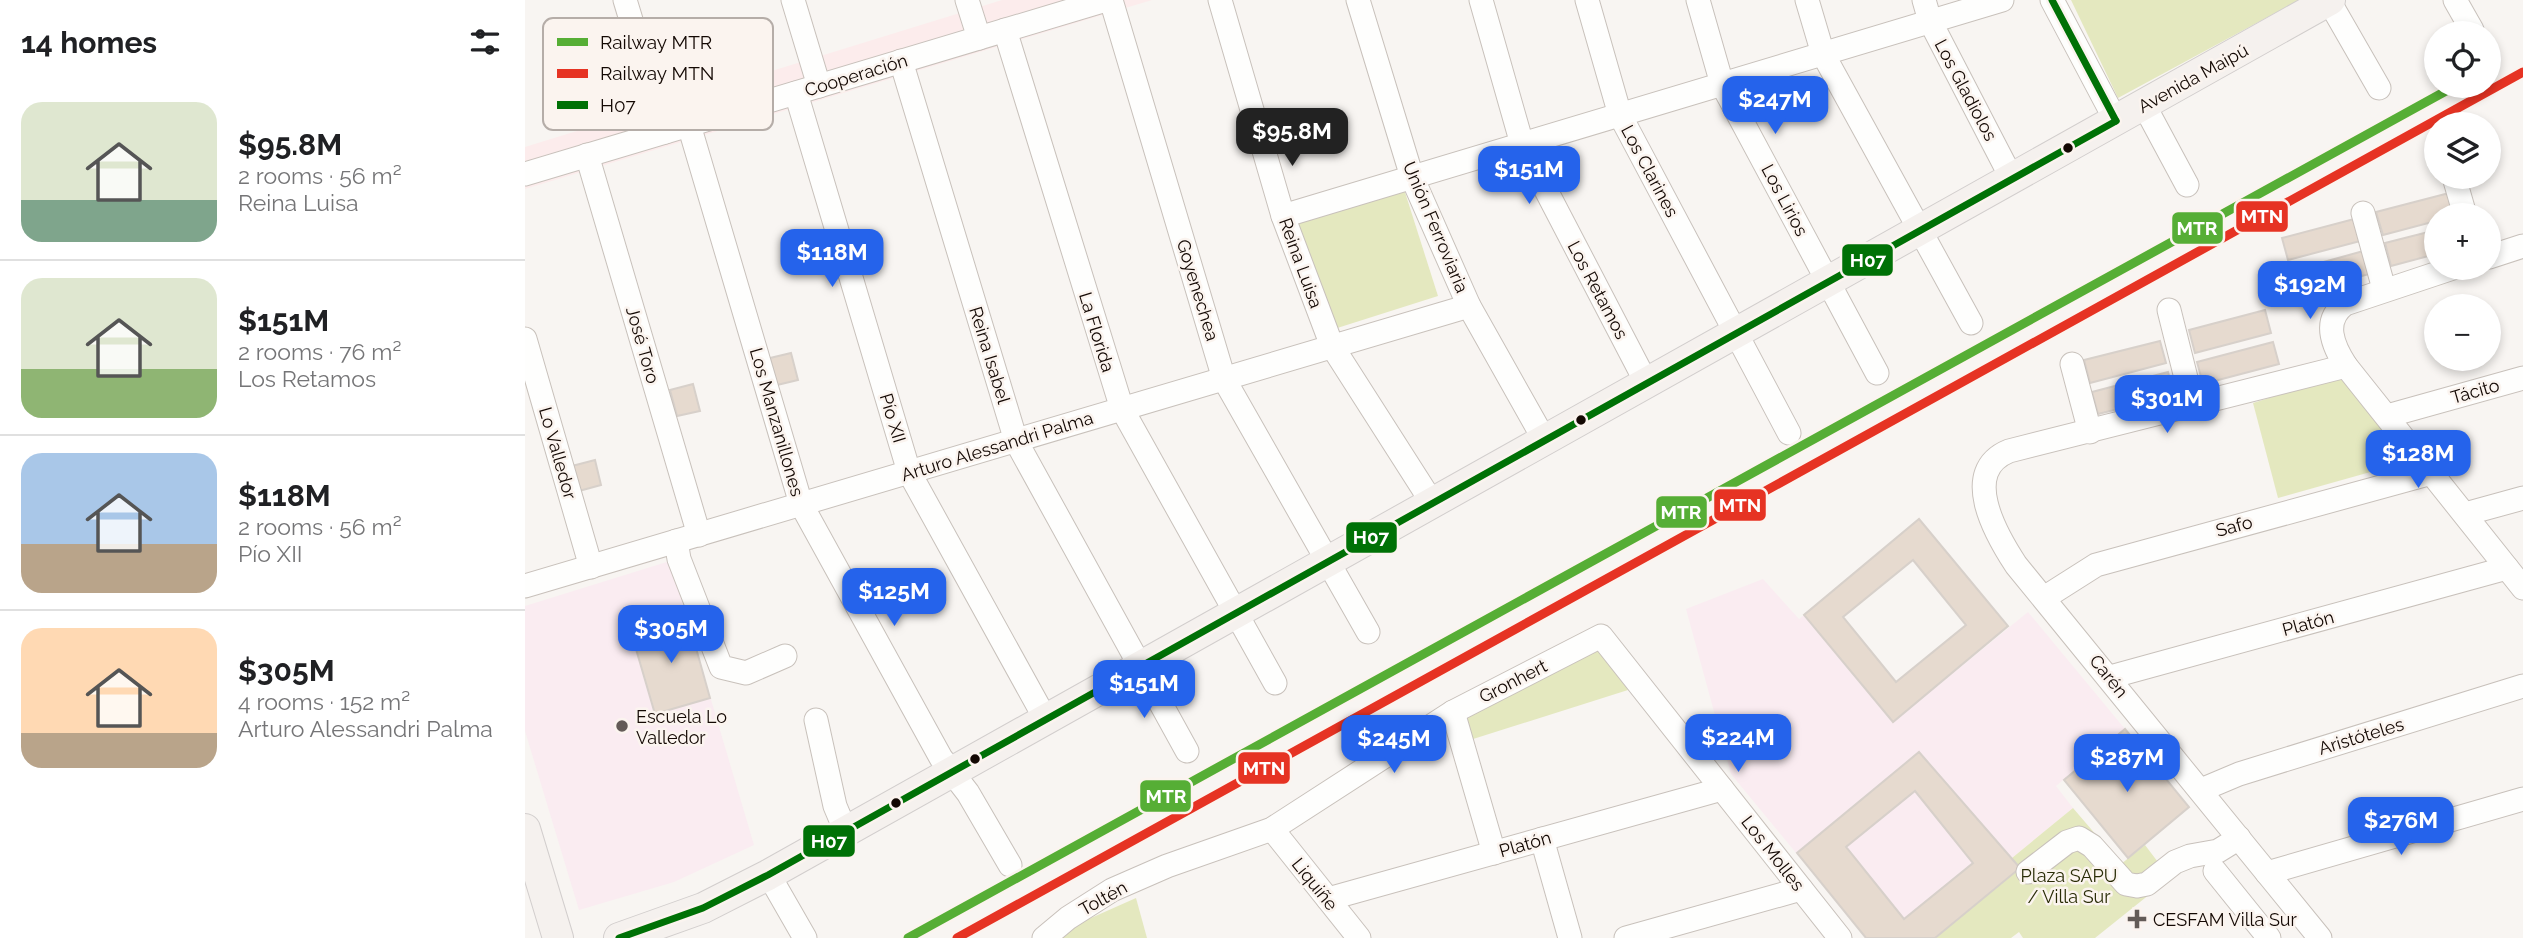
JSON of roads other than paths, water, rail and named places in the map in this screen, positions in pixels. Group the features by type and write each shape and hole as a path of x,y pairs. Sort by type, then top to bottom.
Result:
{"main road":[{"name":"Avenida Maipú","path":"619,938 703,908 951,774 2330,0"},
{"path":"525,829 558,938"}],"street":[{"path":"625,0 630,18"},
{"path":"793,0 819,86"},
{"path":"967,0 979,38"},
{"name":"Cooperación","path":"773,100 1109,0"},
{"name":"Goyenechea","path":"1109,0 1224,379 1369,632"},
{"name":"Reina Luisa","path":"1220,0 1283,216 1332,346 1433,504"},
{"name":"Unión Ferroviaria","path":"1359,0 1412,177 1469,306 1545,441"},
{"name":"Los Retamos","path":"1481,0 1522,144 1647,384"},
{"name":"Los Clarines","path":"1587,0 1620,115 1789,433"},
{"name":"Los Lirios","path":"1698,0 1722,84 1877,373"},
{"path":"1807,0 1823,54 1971,323"},
{"path":"1283,216 1823,54 1927,11 2002,0"},
{"path":"2052,0 2116,121"},
{"path":"2330,0 2379,88"},
{"path":"2455,0 2467,21"},
{"name":"Los Gladiolos","path":"1927,11 2012,179"},
{"name":"La Florida","path":"1005,30 1122,409 1275,683"},
{"name":"Reina Isabel","path":"901,61 1016,440 1187,751"},
{"name":"Pío XII","path":"796,93 909,472 1046,720"},
{"path":"2144,106 2187,185"},
{"name":"Cooperación","path":"525,174 672,130"},
{"name":"Los Manzanillones","path":"690,130 800,504 951,774 968,793 1010,865"},
{"name":"José Toro","path":"587,155 699,534"},
{"path":"2363,213 2384,289"},
{"path":"2501,253 2523,246"},
{"path":"2424,277 2384,289 2340,308 2331,324 2336,349 2346,366 2523,587"},
{"name":"Arturo Alessandri Palma","path":"525,586 1469,306"},
{"path":"2169,310 2193,406"},
{"name":"Lo Valledor","path":"525,338 591,566"},
{"path":"2072,364 2090,432"},
{"name":"Carén","path":"2320,938 2009,555 1988,507 1983,478 1994,459 2009,451 2346,366"},
{"name":"Tácito","path":"2387,416 2523,378"},
{"name":"Safo","path":"2044,597 2095,565 2432,473"},
{"path":"2465,514 2523,498"},
{"path":"676,541 679,559 721,667 746,673 785,656"},
{"name":"Platón","path":"2110,677 2507,568"},
{"name":"Gronhert","path":"1167,866 1272,829 1453,712 1601,636"},
{"name":"Los Molles","path":"1601,636 1840,938"},
{"name":"Aristóteles","path":"2201,790 2239,774 2523,686"},
{"path":"1453,712 1494,853"},
{"path":"816,720 835,806 846,831"},
{"name":"Platón","path":"1328,900 1722,789"},
{"path":"2267,873 2523,799"},
{"name":"Liquiñe","path":"1272,829 1359,938"},
{"path":"2028,872 2067,842 2079,838 2091,846 2126,884 2137,886 2147,884 2175,862 2218,851 2239,838"},
{"path":"1542,839 1570,938"},
{"name":"Toltén","path":"1044,938 1061,922 1112,890 1167,866"},
{"path":"2215,871 2266,937 2297,909"},
{"path":"774,884 805,938"},
{"path":"1626,938 1801,889"}],"rail line":[{"name":"MTN","path":"957,938 2523,72"},
{"name":"MTR","path":"908,938 2433,98"}],"place":[{"name":"Escuela Lo Valledor","path":"622,726"},
{"name":"CESFAM Villa Sur","path":"2137,919"}],"park label":[{"name":"Plaza SAPU / Villa Sur","path":"2069,885"}]}
